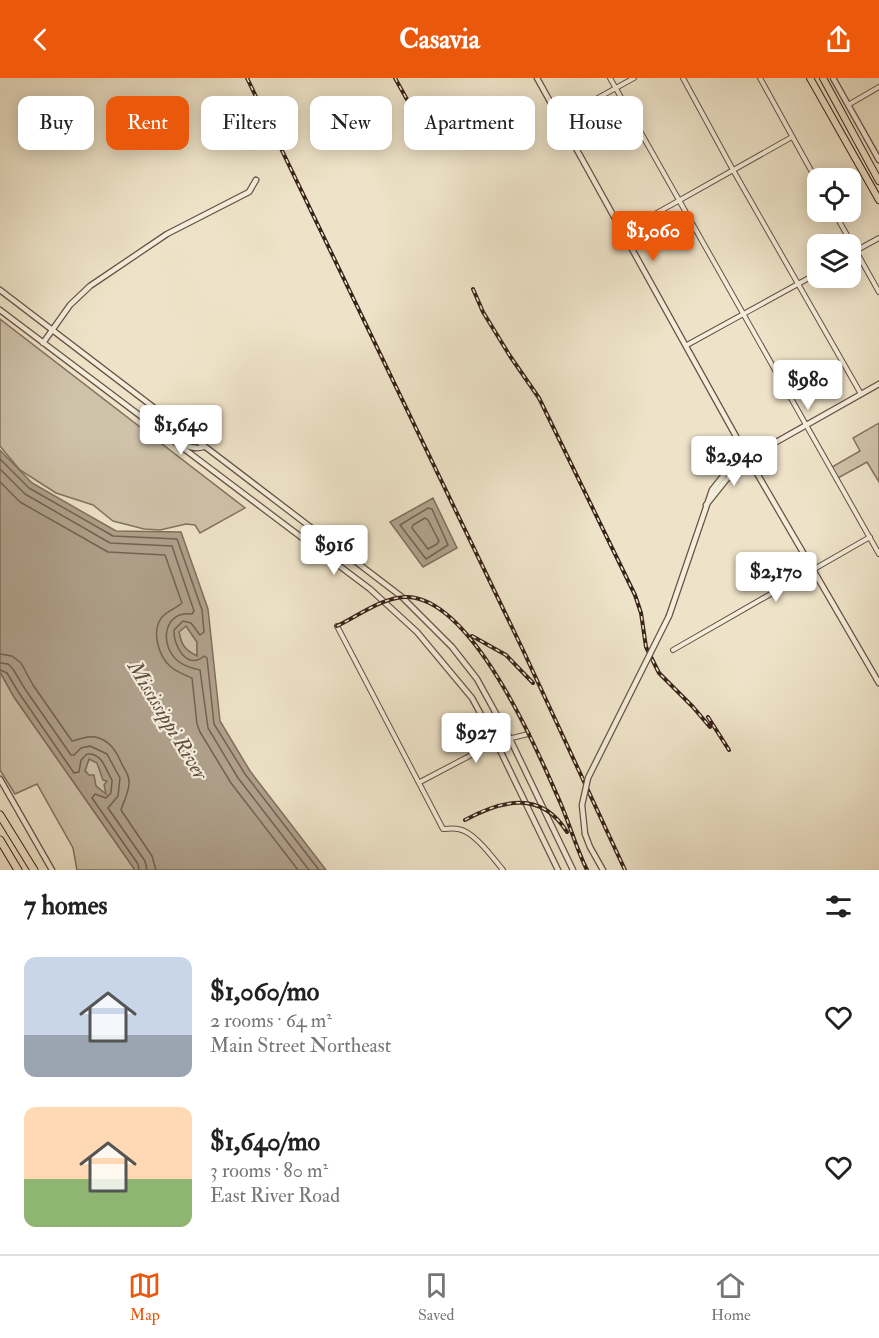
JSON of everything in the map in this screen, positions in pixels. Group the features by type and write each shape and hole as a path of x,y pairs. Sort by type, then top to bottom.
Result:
{"highway":[{"path":"0,815 34,870"},
{"path":"0,840 18,870"}],"main road":[{"path":"810,78 879,201"},
{"path":"823,78 879,181"}],"street":[{"path":"537,78 547,96"},
{"path":"610,78 879,554"},
{"path":"602,96 634,78"},
{"path":"683,78 861,394"},
{"path":"760,78 810,168"},
{"path":"833,78 879,160"},
{"path":"848,105 879,87"},
{"path":"623,232 792,137"},
{"path":"577,150 748,458 879,682"},
{"path":"43,343 70,305 96,282 166,234 249,192 256,180"},
{"path":"861,248 879,238"},
{"path":"861,260 879,292"},
{"path":"687,345 807,279"},
{"path":"0,290 415,609 452,647 477,679 510,739 573,870"},
{"path":"0,310 370,589 417,632 472,698 558,870"},
{"path":"603,870 585,834 582,805 588,778 669,616 706,505 748,458 879,384"},
{"path":"161,432 171,434 190,448 203,447"},
{"path":"673,650 870,537"},
{"path":"337,626 443,829 457,828 464,831 477,840 503,870"},
{"path":"420,782 496,742 528,734"},
{"path":"0,779 52,870"}],"shaded area":[{"path":"0,319 245,508 200,533 195,525 186,524 160,530 144,529 113,521 93,505 56,493 20,470 0,446"},
{"path":"879,423 879,482 867,462 838,478 832,467 860,451 853,438"},
{"path":"186,626 197,642 197,656 182,643 179,631"},
{"path":"0,672 14,697 135,870 77,870 73,848 37,784 15,794 0,770"},
{"path":"89,759 98,763 103,780 107,781 106,795 96,786 85,770"}],"water":[{"name":"Mississippi River","path":"0,450 32,483 116,531 181,532 208,609 220,721 250,771 326,870 135,870 14,697 0,672","holes":["186,626 197,642 197,656 184,647 181,640 179,632","89,759 97,763 103,780 107,781 104,785 106,794 96,786 94,775 89,775 85,771"]},
{"path":"433,498 457,548 423,567 390,522"}],"railway":[{"path":"247,78 522,648 625,870"},
{"path":"395,78 405,96"},
{"path":"473,289 483,312 539,398 635,595 641,613 646,647 659,673 710,727"},
{"path":"337,626 371,607 390,600 408,597 432,604 456,623 479,649 519,715 550,778 587,870"},
{"path":"472,636 506,655 533,683"},
{"path":"708,717 729,750"},
{"path":"465,820 507,804 533,804 557,819 567,832"}]}
